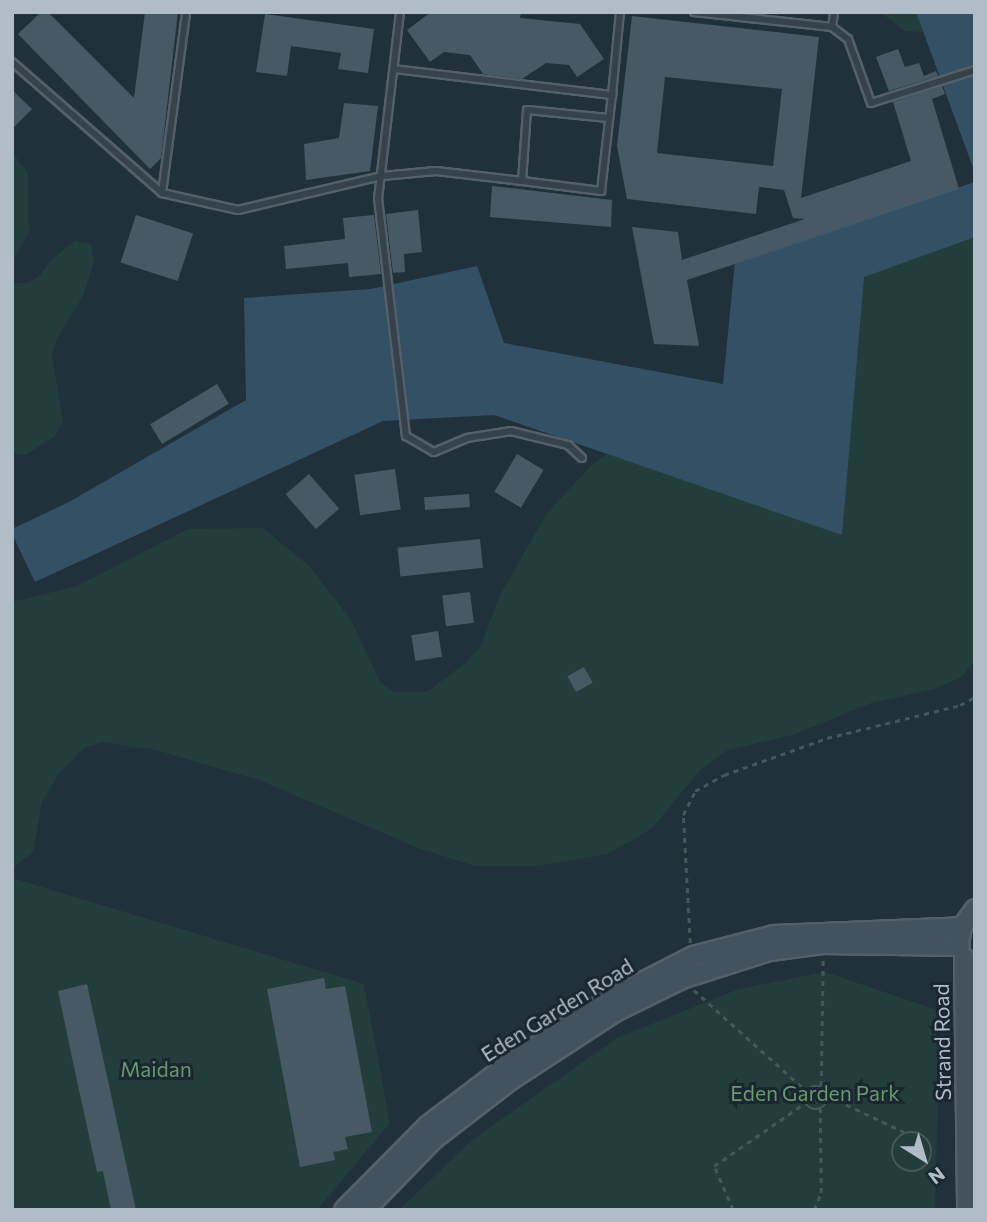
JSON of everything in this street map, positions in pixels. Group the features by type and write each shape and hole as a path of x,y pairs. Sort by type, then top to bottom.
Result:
{"main road":[{"path":"962,927 975,909"},
{"name":"Eden Garden Road","path":"344,1210 427,1126 502,1069 609,999 693,956 774,935 962,927"},
{"name":"Strand Road","path":"962,927 966,959 967,1210"},
{"name":"Eden Garden Road","path":"365,1210 433,1140 512,1080 615,1012 682,979 771,951 823,944 966,959"}],"lane":[{"path":"162,193 186,12"},
{"path":"400,12 378,198 406,436 434,452 467,438 510,431 568,445 582,458"},
{"path":"13,64 162,193 238,210 382,176 436,171 601,191 620,12"},
{"path":"694,12 832,27 848,39 871,103 941,83 975,70"},
{"path":"832,27 834,12"},
{"path":"394,69 612,94"},
{"path":"522,181 527,110 608,118"}],"path":[{"path":"693,956 687,905 683,816 691,796 709,782 827,738 961,705 975,697"},
{"path":"823,944 821,1086 828,1096 905,1133 925,1136 932,1147 930,1161 917,1171 900,1168 893,1159 895,1141 905,1133"},
{"path":"682,979 806,1091"},
{"path":"806,1091 821,1086"},
{"path":"805,1103 806,1091"},
{"path":"814,1210 821,1193 820,1109 828,1096"},
{"path":"805,1103 820,1109"},
{"path":"733,1210 714,1166 805,1103"}],"green space":[{"path":"880,12 963,12 923,32 905,31"},
{"path":"12,152 28,173 29,233 14,259"},
{"path":"975,207 975,659 963,676 934,689 871,703 792,735 728,750 701,769 653,827 638,837 607,854 538,866 475,866 421,849 259,780 156,750 102,742 84,748 59,773 42,802 33,852 12,868 12,602 77,586 188,529 263,528 310,567 351,620 380,682 394,692 427,692 468,661 482,644 499,597 547,513 591,466 630,436 712,420 751,341"},
{"path":"75,241 91,244 94,261 83,296 56,340 52,356 63,422 54,437 25,455 12,453 12,283 28,283"},
{"name":"Maidan","path":"12,878 364,984 390,1123 317,1210 12,1210"},
{"name":"Eden Garden Park","path":"825,972 940,1011 935,1210 399,1210 472,1140 617,1038 739,989"}],"water":[{"path":"916,12 975,12 975,173"},
{"path":"975,182 975,237 864,277 842,535 494,415 383,421 35,582 12,534 12,529 69,502 246,400 244,298 371,289 477,266 504,343 723,384 735,261"}],"building":[{"path":"41,12 48,12 134,98 145,12 178,12 161,158 150,169 18,34"},
{"path":"431,12 521,12 520,18 580,24 604,59 577,77 569,65 546,63 522,79 483,74 470,55 444,52 430,62 407,30"},
{"path":"265,14 374,29 368,73 338,69 341,53 291,46 287,76 256,72"},
{"path":"632,16 819,37 801,198 911,161 893,102 942,86 945,94 932,99 959,189 687,280 699,346 654,344 632,227 678,232 682,260 805,219 793,218 784,190 759,187 756,214 627,199 617,146","holes":["665,77 782,89 773,166 657,153"]},
{"path":"898,49 905,67 919,63 924,76 936,71 938,76 889,91 876,57"},
{"path":"12,90 32,109 12,129"},
{"path":"344,103 378,106 370,171 306,180 304,144 339,138"},
{"path":"492,186 612,200 611,227 490,217"},
{"path":"418,210 422,252 404,254 405,272 393,273 386,214"},
{"path":"136,215 193,234 178,281 121,263"},
{"path":"374,215 381,274 349,277 348,263 286,269 284,246 345,239 343,218"},
{"path":"217,384 229,404 162,444 150,424"},
{"path":"517,454 544,470 521,508 494,492"},
{"path":"395,469 401,510 360,515 354,475"},
{"path":"309,474 339,509 316,529 286,494"},
{"path":"469,494 470,507 425,510 424,497"},
{"path":"480,539 483,568 400,577 397,548"},
{"path":"470,592 474,623 446,626 442,595"},
{"path":"438,631 442,657 415,661 411,635"},
{"path":"584,667 593,683 576,692 567,676"},
{"path":"324,978 326,989 345,986 372,1132 345,1137 348,1149 333,1152 335,1160 300,1167 267,989"},
{"path":"87,984 136,1210 111,1210 103,1171 97,1172 77,1081 58,991"}]}
